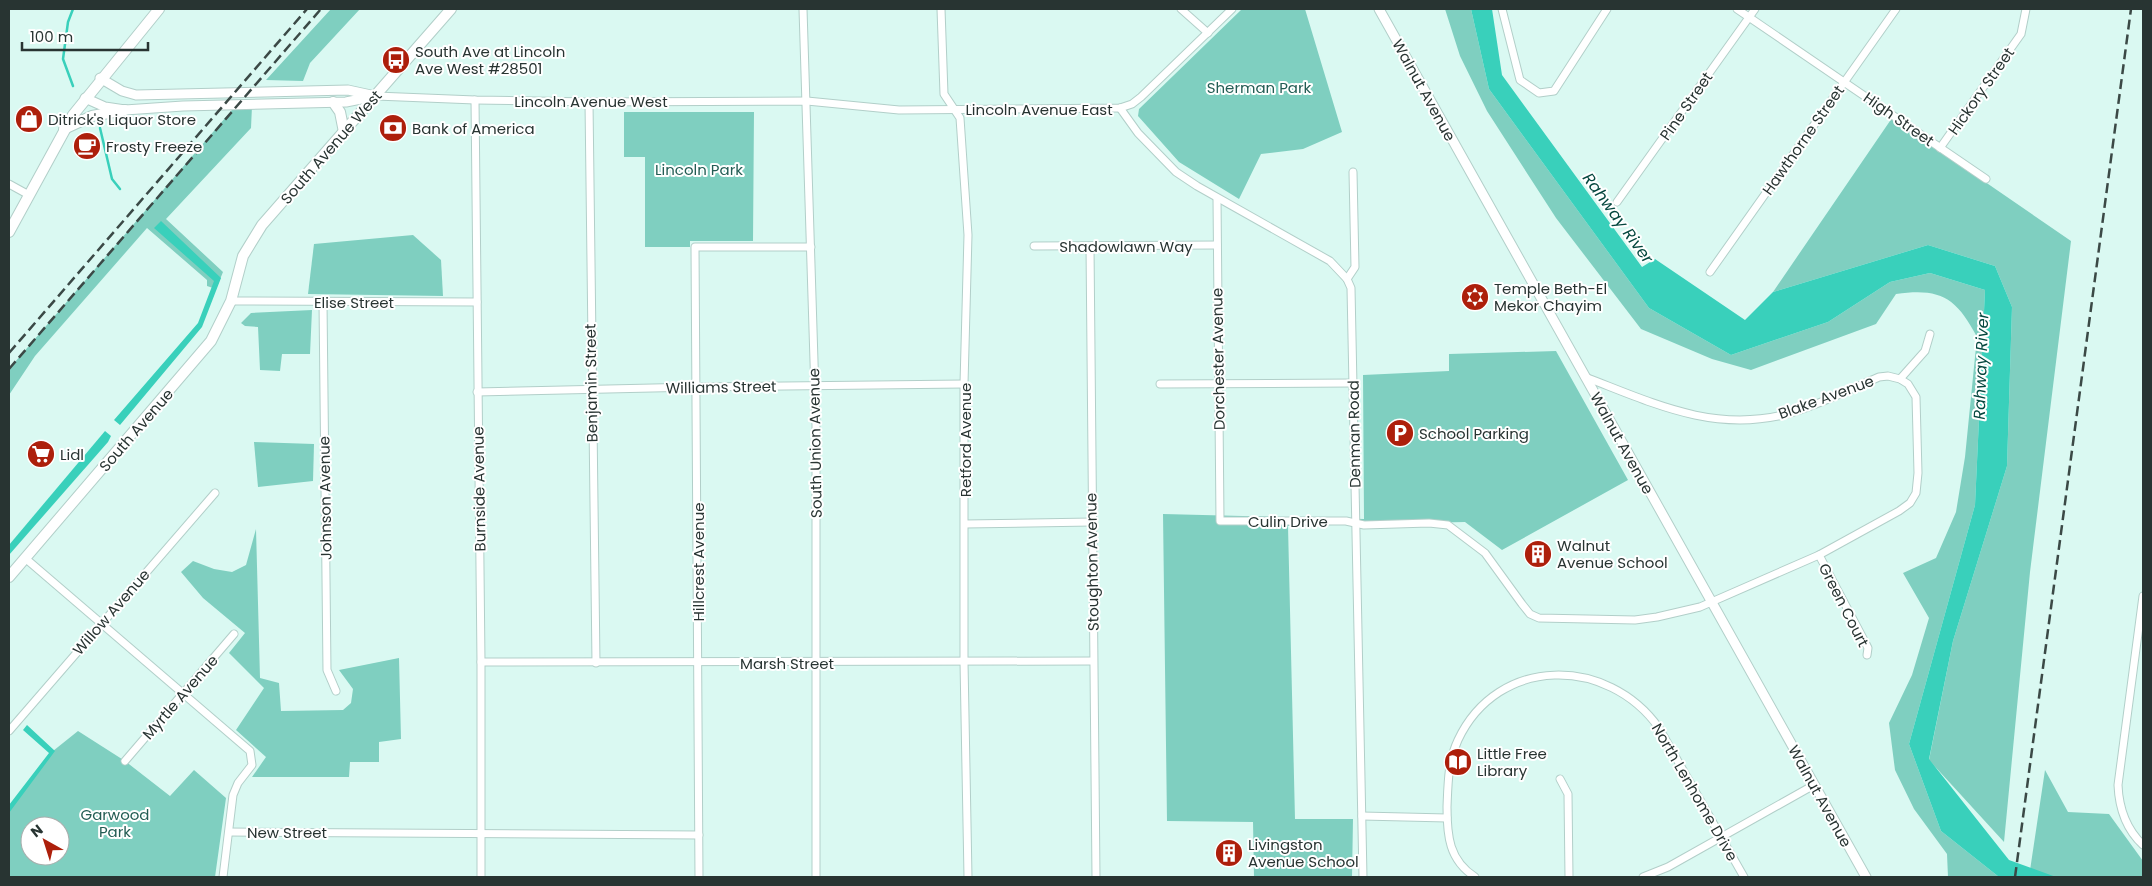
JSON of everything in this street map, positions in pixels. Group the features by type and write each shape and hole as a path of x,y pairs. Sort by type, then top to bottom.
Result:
{"main road":[{"path":"9,232 63,130 84,98 159,9"},
{"name":"South Avenue West","path":"240,268 249,244 262,226 451,9"},
{"path":"333,102 340,112 344,132"},
{"path":"63,130 92,116 125,110"},
{"name":"South Avenue","path":"9,577 211,341 232,301 240,268"}],"street":[{"name":"South Union Avenue","path":"803,9 814,386 816,877"},
{"name":"Retford Avenue","path":"942,9 944,94 960,118 968,235 964,384 964,662 968,877"},
{"path":"1181,9 1208,33"},
{"name":"Lincoln Avenue East","path":"807,101 899,110 1120,108 1132,104 1141,97 1232,9"},
{"name":"Walnut Avenue","path":"1379,9 1866,877"},
{"path":"1502,9 1520,80 1538,93 1554,91 1607,9"},
{"name":"High Street","path":"1737,9 1986,179"},
{"name":"Pine Street","path":"1617,202 1755,9"},
{"name":"Hawthorne Street","path":"1710,272 1896,9"},
{"name":"Hickory Street","path":"1940,148 2021,34 2026,9"},
{"name":"Lincoln Avenue West","path":"100,78 122,91 136,95 348,90 376,96 475,100 588,102 807,101"},
{"name":"Lincoln Avenue West","path":"84,98 98,105 125,110 183,106 346,102 376,96"},
{"name":"Burnside Avenue","path":"475,100 481,662 481,877"},
{"name":"Benjamin Street","path":"588,102 596,663"},
{"path":"1120,108 1158,156 1176,172 1217,198 1330,262 1347,279 1355,267 1353,172"},
{"path":"9,184 29,195"},
{"name":"Dorchester Avenue","path":"1217,198 1220,520"},
{"name":"Shadowlawn Way","path":"1034,246 1217,245"},
{"name":"Stoughton Avenue","path":"1090,246 1096,877"},
{"name":"Hillcrest Avenue","path":"699,877 695,247 811,247"},
{"name":"Denman Road","path":"1347,279 1352,297 1363,877"},
{"name":"Elise Street","path":"232,301 477,302"},
{"name":"Johnson Avenue","path":"323,302 327,670 336,691"},
{"path":"1712,603 1818,556 1910,503 1916,493 1918,473 1916,398 1912,389 1900,379 1925,351 1930,334"},
{"name":"Blake Avenue","path":"1585,377 1681,413 1710,419 1739,420 1766,419 1790,413 1879,377 1888,376 1900,379"},
{"path":"1160,384 1353,383"},
{"name":"Williams Street","path":"477,392 964,384"},
{"name":"Willow Avenue","path":"9,731 101,622 215,493"},
{"name":"Culin Drive","path":"1220,520 1355,523 1364,525 1429,523 1448,525 1485,553 1530,614 1539,618 1635,620 1680,613 1712,603"},
{"path":"965,524 1092,522"},
{"name":"Green Court","path":"1818,556 1868,648 1867,655"},
{"name":"New Street","path":"25,558 244,745 252,756 252,765 238,783 233,795 230,832 699,835"},
{"path":"2143,596 2119,778 2121,809 2129,827 2143,845"},
{"name":"Myrtle Avenue","path":"125,761 234,634"},
{"name":"Marsh Street","path":"481,662 816,663 1094,661"},
{"name":"North Lenhome Drive","path":"1475,877 1461,866 1452,850 1447,832 1451,761 1459,739 1471,719 1488,702 1513,686 1541,676 1571,675 1605,683 1626,694 1644,710 1659,728 1744,877"},
{"path":"1560,778 1568,794 1569,877"},
{"path":"1643,877 1668,867 1814,785"},
{"path":"1362,816 1447,818"},
{"path":"223,877 230,832"}],"green space":[{"path":"331,9 360,9 310,63 303,81 266,80"},
{"name":"Sherman Park","path":"1242,9 1305,9 1342,132 1303,149 1261,154 1239,199 1179,162 1138,116 1139,109"},
{"path":"1445,9 1471,9 1489,89 1649,308 1731,355 1828,322 1890,282 1930,273 1985,290 1975,505 1909,744 1941,831 1999,877 1948,877 1947,854 1914,809 1895,770 1889,723 1912,675 1929,618 1903,573 1936,558 1956,512 1965,457 1977,337 1969,323 1954,304 1935,294 1911,292 1896,294 1876,324 1751,370 1712,359 1641,329 1556,218 1487,111 1460,56"},
{"path":"238,103 252,106 251,128 166,219 223,272 216,289 207,286 207,280 147,228 35,356 9,395 9,369"},
{"name":"Lincoln Park","path":"624,112 754,112 753,241 690,241 690,247 645,247 645,157 624,157"},
{"path":"1892,118 2071,241 2030,572 2004,842 1929,760 1953,641 2007,466 2012,307 1995,266 1928,245 1773,292"},
{"path":"413,235 441,260 443,296 308,294 314,244"},
{"path":"312,310 310,354 282,354 280,371 260,370 258,327 245,326 241,323 251,313"},
{"path":"1556,351 1628,480 1502,550 1465,522 1288,526 1295,819 1353,819 1352,877 1254,877 1253,822 1167,821 1163,514 1364,519 1363,375 1449,371 1449,354"},
{"path":"254,442 314,444 313,481 258,487"},
{"path":"256,529 260,678 279,683 281,711 343,710 351,703 353,689 339,670 399,658 401,739 379,742 379,762 350,762 349,777 252,777 266,757 236,730 264,688 229,653 245,633 203,598 181,572 193,561 214,569 232,572 246,565"},
{"name":"Garwood Park","path":"78,731 125,761 170,796 194,770 226,798 215,877 9,877 9,809 53,751"},
{"path":"2045,770 2068,812 2109,814 2143,861 2143,877 2029,877"}],"shaded area":[{"path":"1471,9 1492,9 1502,75 1642,267 1655,259 1745,320 1773,292 1928,245 1995,266 2012,307 2007,466 1953,641 1929,759 2009,860 2056,877 1999,877 1941,831 1909,744 1975,505 1985,290 1930,273 1890,282 1828,322 1731,355 1649,308 1489,89"},
{"path":"161,221 221,278 202,327 120,425 114,420 198,323 214,281 154,228"},
{"path":"105,431 111,436 108,442 9,555 9,545"},
{"path":"27,725 55,751 9,813 9,805 49,753 23,730"}],"waterway":[{"path":"73,9 68,22 63,59 73,86"},
{"path":"100,128 112,179 120,189"}],"railway":[{"path":"9,353 307,9"},
{"path":"9,369 321,9"},
{"path":"2015,877 2131,9"}],"place":[{"name":"South Ave at Lincoln Ave West #28501","path":"396,60"},
{"name":"Ditrick's Liquor Store","path":"29,119"},
{"name":"Bank of America","path":"393,128"},
{"name":"Frosty Freeze","path":"87,146"},
{"name":"Temple Beth-El Mekor Chayim","path":"1475,297"},
{"name":"School Parking","path":"1400,433"},
{"name":"Lidl","path":"41,454"},
{"name":"Walnut Avenue School","path":"1538,554"},
{"name":"Little Free Library","path":"1458,762"},
{"name":"Livingston Avenue School","path":"1229,853"}],"water label":[{"name":"Rahway River","path":"1618,218"},
{"name":"Rahway River","path":"1981,366"}]}
